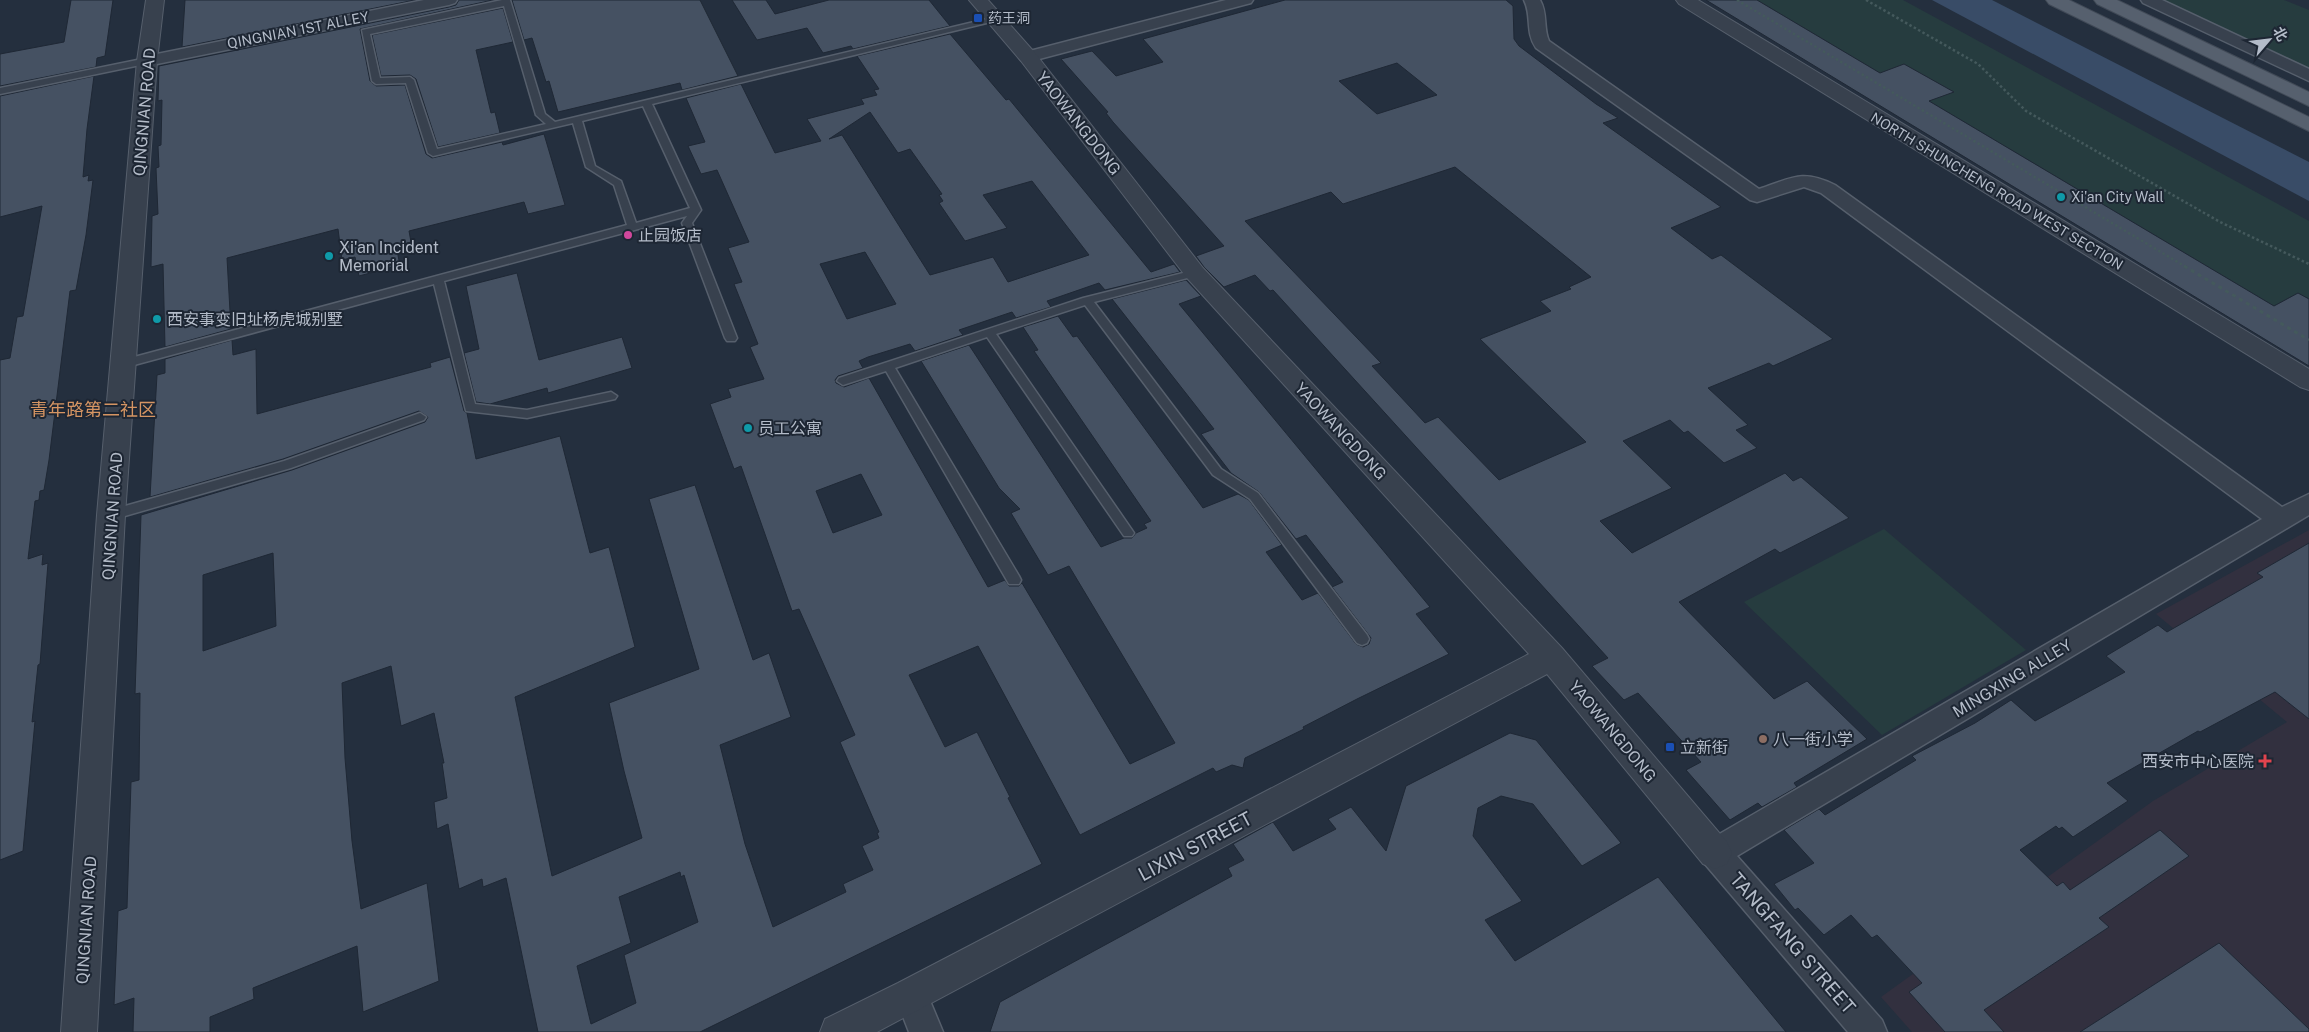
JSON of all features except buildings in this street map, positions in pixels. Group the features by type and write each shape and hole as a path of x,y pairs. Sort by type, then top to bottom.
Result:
{"main road":[{"path":"2056,0 2309,125"},
{"path":"2077,0 2270,88 2309,100"},
{"path":"2103,0 2270,88 2309,115"},
{"path":"2131,0 2309,86"}],"street":[{"name":"QINGNIAN ROAD","path":"80,1032 111,515 147,61 154,0"},
{"name":"QINGNIAN 1ST ALLEY","path":"147,61 449,0"},
{"name":"YAOWANGDONG","path":"978,0 1028,57 1195,273 1551,657 1715,853"},
{"path":"1028,57 1245,0"},
{"path":"1532,0 1538,13 1536,30 1542,44 1651,123 1757,196 1802,181 1811,181 1828,189 2280,519"},
{"name":"NORTH SHUNCHENG ROAD WEST SECTION","path":"1685,0 2309,381"},
{"path":"2149,0 2309,76"},
{"name":"MINGXING ALLEY","path":"1715,853 2309,503"},
{"name":"LIXIN STREET","path":"838,1032 911,996 1551,657"},
{"name":"TANGFANG STREET","path":"1715,853 1870,1032"},
{"path":"911,996 926,1032"}],"lane":[{"path":"553,125 541,115 506,1 365,32 376,81 410,80 433,153 553,125 646,102 995,20"},
{"path":"0,92 147,61"},
{"path":"646,102 696,210"},
{"path":"577,119 591,167 618,183 634,228"},
{"path":"124,364 696,210"},
{"path":"696,210 687,224 732,338"},
{"path":"843,381 1087,300 1195,273"},
{"path":"438,280 470,408 527,414 610,396"},
{"path":"1087,300 1217,472 1254,496 1362,638"},
{"path":"989,332 1128,534"},
{"path":"888,366 1014,580"},
{"path":"111,515 287,465 420,417"}],"path":[{"path":"1737,0 2309,340"},
{"path":"1866,0 1978,64 2026,111 2220,222 2309,264"}],"shaded area":[{"name":"西安市中心医院","path":"2309,530 2309,1032 1912,1032 1881,997 2153,801 2287,722 2156,614"}],"green space":[{"path":"1757,0 1903,0 2309,221 2309,299 2298,293 2274,306 1929,101 1953,92 1904,64 1880,73"},
{"path":"2163,0 2284,0 2309,10 2309,70"},
{"path":"1884,529 2026,650 1882,735 1744,602"}],"water":[{"path":"1932,0 1992,0 2309,162 2309,201"}],"place":[{"name":"药王洞","path":"978,18"},
{"name":"Xi'an City Wall","path":"2061,197"},
{"name":"止园饭店","path":"628,235"},
{"name":"Xi'an Incident Memorial","path":"329,256"},
{"name":"西安事变旧址杨虎城别墅","path":"157,319"},
{"name":"员工公寓","path":"748,428"},
{"name":"八一街小学","path":"1763,739"},
{"name":"立新街","path":"1670,747"},
{"name":"西安市中心医院","path":"2265,761"}],"district":[{"name":"青年路第二社区","path":"93,410"}]}
